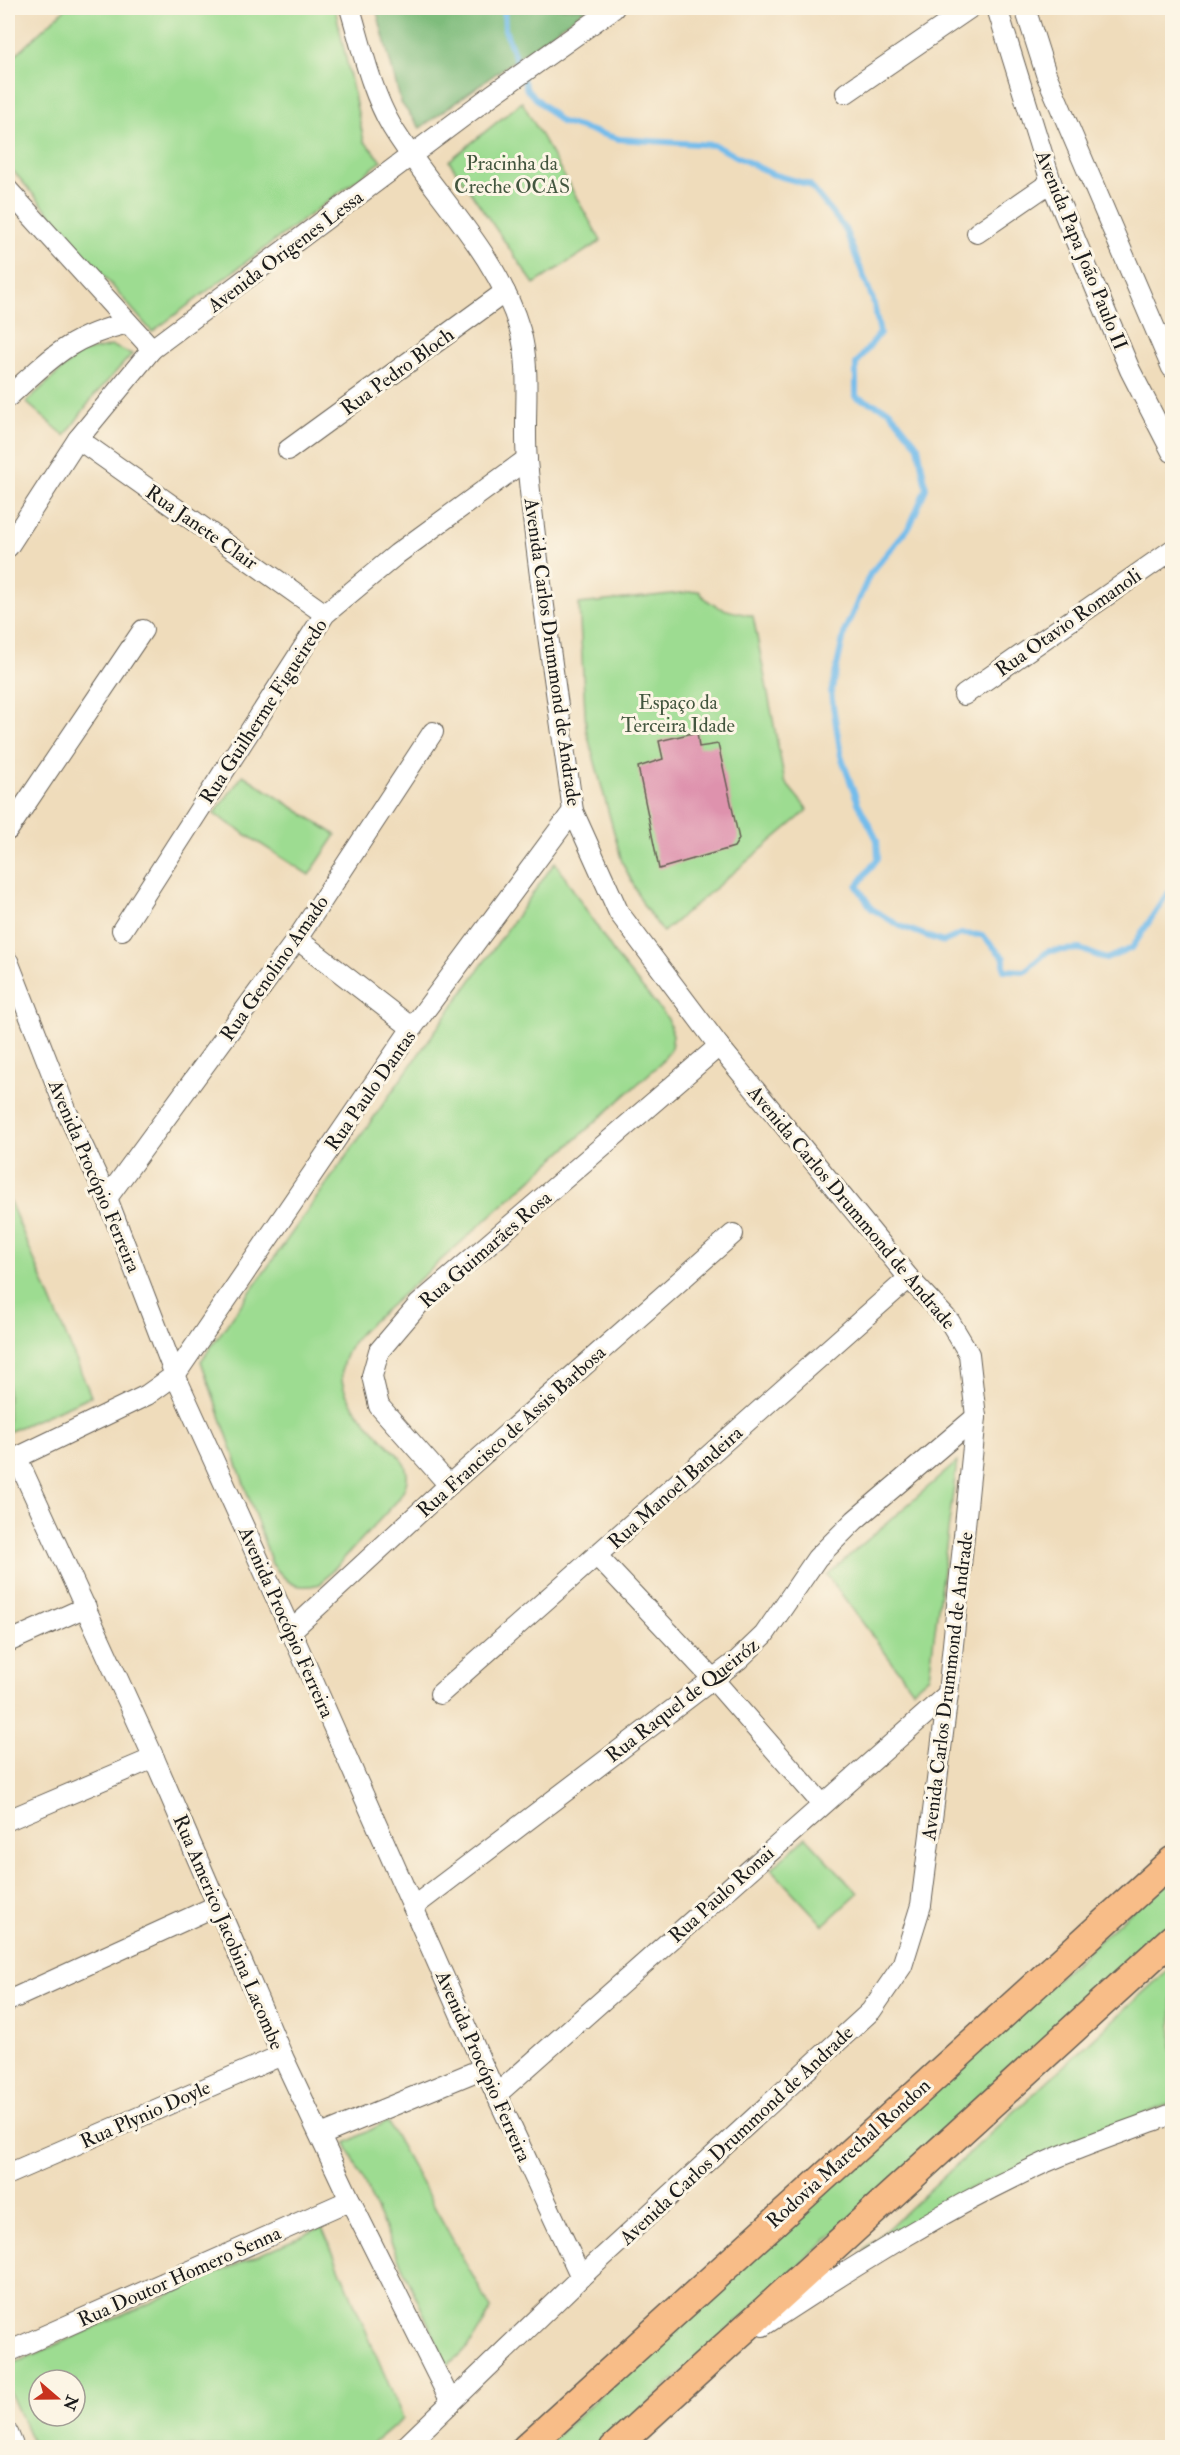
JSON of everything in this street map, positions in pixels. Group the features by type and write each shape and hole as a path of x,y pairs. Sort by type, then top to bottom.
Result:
{"highway":[{"name":"Rodovia Marechal Rondon","path":"526,2448 1171,1862"},
{"path":"614,2448 1173,1940"}],"street":[{"name":"Avenida Carlos Drummond de Andrade","path":"351,8 374,90 391,125 469,234 505,292 520,331 524,359 527,459 573,811 619,913 719,1046 909,1278 950,1322 969,1354 976,1417 948,1694 921,1905 902,1966 871,2011 581,2277 404,2448"},
{"name":"Avenida Origenes Lessa","path":"8,547 78,439 152,350 492,95 614,8"},
{"path":"846,93 970,8"},
{"name":"Avenida Papa João Paulo II","path":"997,8 1051,182 1130,370 1173,452"},
{"name":"Avenida Papa João Paulo II","path":"1025,8 1046,74 1173,368"},
{"path":"977,233 1051,182"},
{"path":"8,190 152,350"},
{"name":"Rua Pedro Bloch","path":"288,450 505,292"},
{"path":"8,397 64,347 96,331 128,323"},
{"name":"Rua Janete Clair","path":"78,439 325,614"},
{"name":"Rua Guilherme Figueiredo","path":"122,930 325,614 397,554 527,459"},
{"name":"Rua Otavio Romanoli","path":"964,695 1173,550"},
{"path":"8,830 143,630"},
{"name":"Rua Genolino Amado","path":"106,1198 297,939 433,732"},
{"name":"Rua Paulo Dantas","path":"175,1375 412,1028 573,811"},
{"path":"297,939 412,1028"},
{"name":"Avenida Procópio Ferreira","path":"8,961 67,1112 106,1198 175,1375 291,1630 496,2095 581,2277"},
{"name":"Rua Guimarães Rosa","path":"449,1485 379,1406 372,1376 379,1351 419,1304 719,1046"},
{"name":"Rua Francisco de Assis Barbosa","path":"291,1630 449,1485 733,1234"},
{"name":"Rua Manoel Bandeira","path":"440,1694 909,1278"},
{"path":"12,1460 147,1395 175,1375"},
{"name":"Rua Raquel de Queiróz","path":"413,1907 738,1660 764,1635 794,1589 824,1550 855,1520 976,1417"},
{"name":"Rua Americo Jacobina Lacombe","path":"12,1460 86,1607 282,2055 350,2200 451,2402"},
{"path":"597,1556 713,1679 822,1804"},
{"path":"8,1641 86,1607"},
{"name":"Rua Paulo Ronai","path":"496,2095 948,1694"},
{"path":"8,1820 154,1758"},
{"path":"8,2001 218,1905"},
{"name":"Rua Plynio Doyle","path":"8,2174 282,2055"},
{"path":"321,2135 484,2068"},
{"path":"642,2423 754,2332 894,2243 1046,2162 1173,2114"},
{"name":"Rua Doutor Homero Senna","path":"8,2352 350,2200"},
{"path":"8,2433 14,2448"}],"green space":[{"path":"66,8 335,8 364,141 382,161 152,332 8,165 8,62"},
{"path":"376,8 587,8 420,128 401,103"},
{"name":"Pracinha da Creche OCAS","path":"522,102 601,241 534,284 449,161"},
{"path":"112,346 132,354 93,397 65,436 26,402 80,353"},
{"name":"Espaço da Terceira Idade","path":"699,591 716,606 753,616 785,782 808,810 663,932 644,906 622,862 586,729 579,604"},
{"path":"243,775 336,835 309,875 214,814"},
{"path":"555,862 616,956 668,1019 673,1035 671,1048 661,1063 362,1331 349,1348 343,1364 342,1378 345,1392 362,1417 403,1461 407,1481 398,1500 320,1584 298,1586 292,1584 272,1564 201,1361"},
{"path":"8,1197 91,1396 8,1432"},
{"path":"957,1462 929,1676 913,1690 827,1575"},
{"path":"806,1837 858,1893 823,1925 771,1869"},
{"path":"1172,1874 1172,1925 600,2447 543,2448"},
{"path":"1172,1966 1172,2103 1068,2144 965,2191 860,2254"},
{"path":"387,2121 491,2309 468,2347 447,2365 346,2143"},
{"path":"322,2227 403,2418 369,2447 34,2447 8,2388 8,2366"}],"building":[{"path":"697,732 699,747 718,744 739,839 734,847 659,869 638,767 663,759 659,741"}],"waterway":[{"path":"504,8 505,30 527,90 561,122 619,139 714,145 772,174 810,185 845,229 873,300 880,333 856,364 856,397 889,410 918,446 926,488 910,526 870,574 845,630 831,693 841,756 858,803 877,840 878,858 857,886 872,909 900,926 943,942 961,934 982,935 1004,958 1004,970 1025,971 1048,951 1080,949 1106,959 1132,948 1167,894 1172,891"}]}
